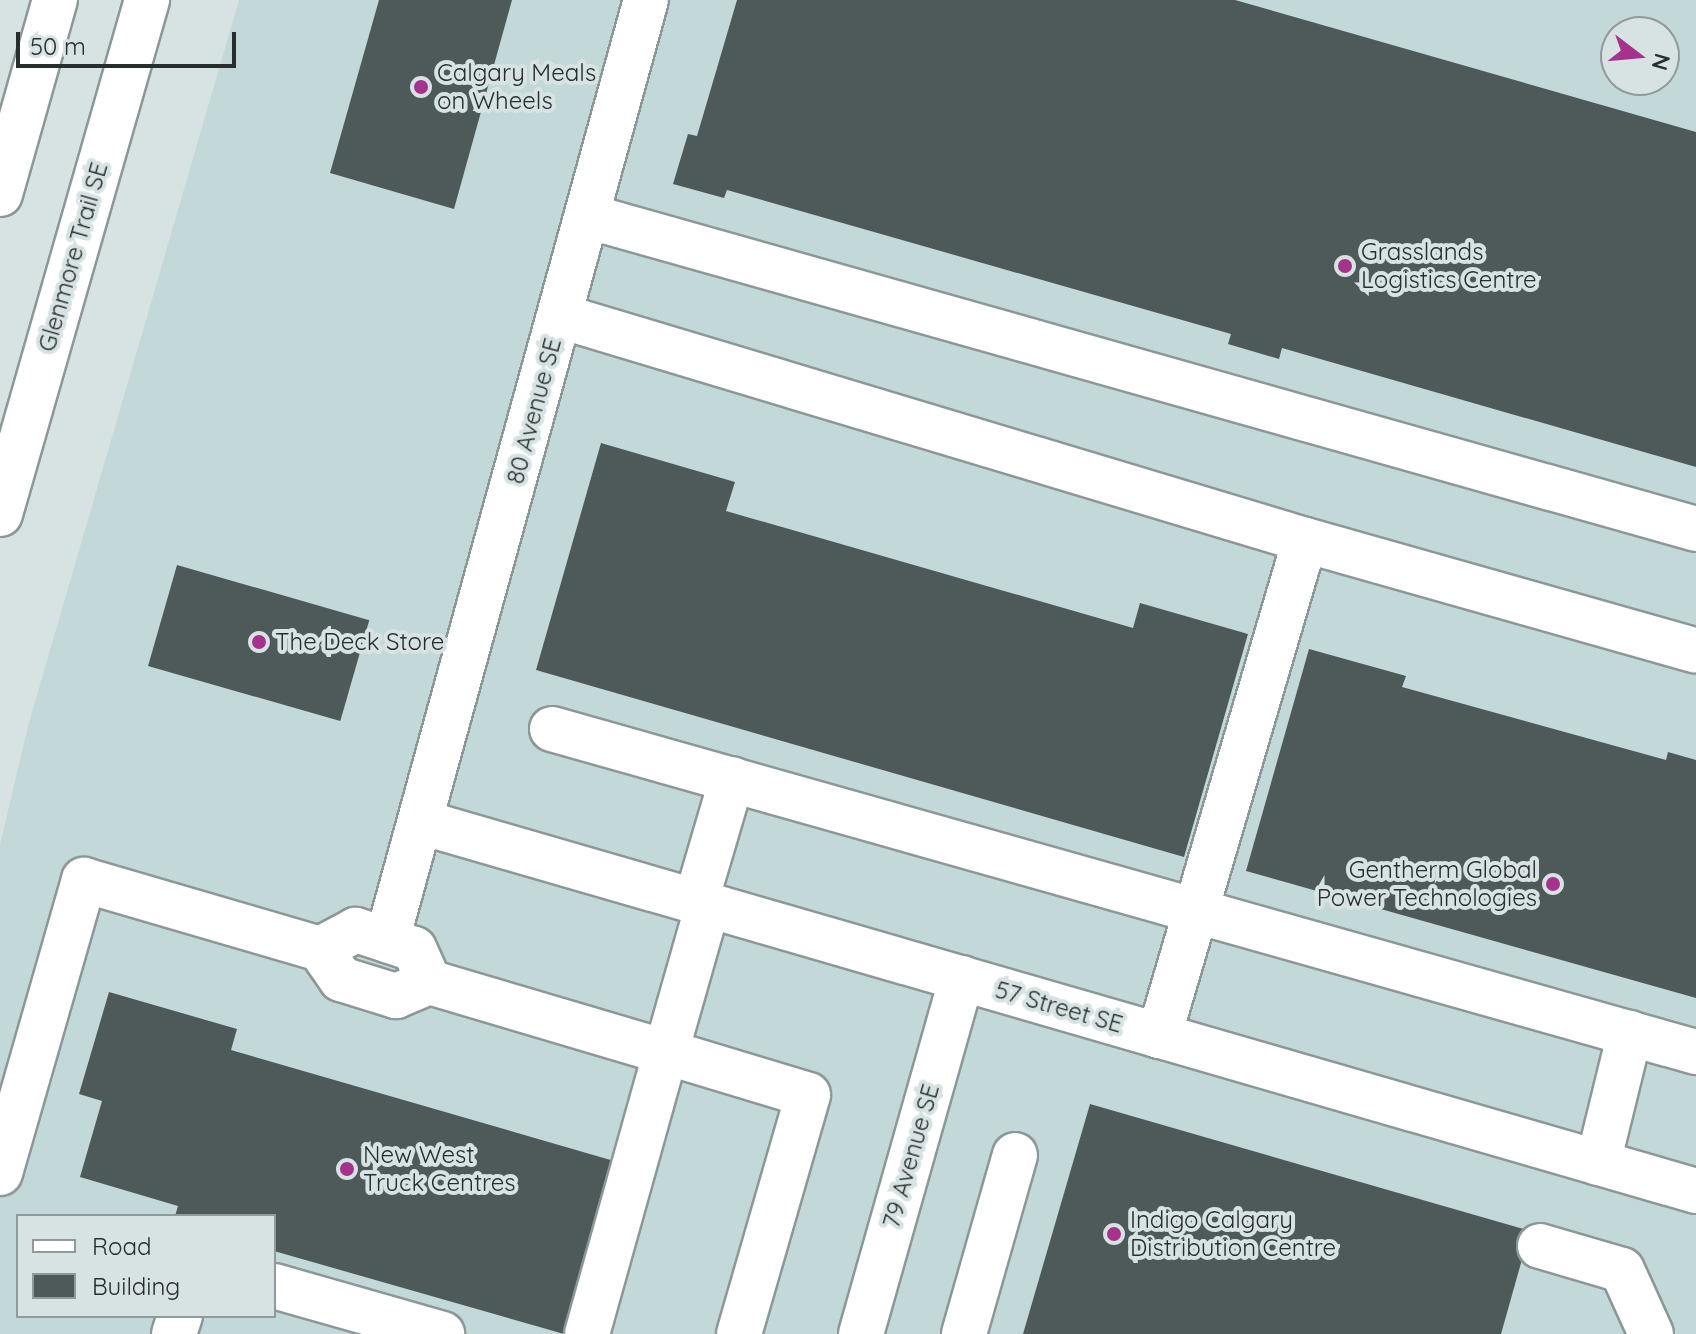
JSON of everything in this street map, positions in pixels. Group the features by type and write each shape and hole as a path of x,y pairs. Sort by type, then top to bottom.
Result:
{"street":[{"path":"0,194 55,0"},
{"name":"Glenmore Trail SE","path":"0,514 147,0"},
{"name":"80 Avenue SE","path":"387,940 646,0"},
{"path":"587,216 1696,529"},
{"path":"560,316 1305,540 1696,651"},
{"path":"1159,1036 1305,540"},
{"path":"552,729 1195,907 1696,1052"},
{"path":"587,1334 666,1052 732,779"},
{"name":"57 Street SE","path":"421,822 1696,1191"},
{"path":"0,1173 84,880 320,949 341,979 369,988 396,996 429,982 808,1095 739,1334"},
{"path":"320,949 356,930 414,949 429,982"},
{"name":"79 Avenue SE","path":"861,1334 962,978"},
{"path":"1598,1163 1630,1033"},
{"path":"964,1334 1015,1155"},
{"path":"1540,1246 1622,1270 1651,1334"},
{"path":"276,1287 442,1334"}],"shaded area":[{"path":"239,0 1696,0 1696,1334 0,1334 0,845 28,726"}],"building":[{"name":"Calgary Meals on Wheels","path":"379,0 512,0 454,209 330,173"},
{"name":"Grasslands Logistics Centre","path":"737,0 1235,0 1696,132 1696,467 1282,348 1279,359 1228,344 1231,334 727,190 724,198 673,184 688,134 697,136"},
{"path":"601,443 735,482 726,511 1133,628 1140,603 1248,634 1184,857 536,670"},
{"name":"The Deck Store","path":"177,565 369,620 340,721 148,666"},
{"path":"1309,649 1406,676 1402,687 1666,760 1668,752 1696,760 1696,998 1246,871"},
{"name":"New West Truck Centres","path":"109,992 237,1029 231,1050 614,1161 564,1334 276,1252 276,1214 176,1214 178,1206 80,1177 102,1101 79,1094"},
{"path":"1090,1104 1530,1231 1501,1334 1023,1334"}],"place":[{"name":"Calgary Meals on Wheels","path":"421,87"},
{"name":"Grasslands Logistics Centre","path":"1345,266"},
{"name":"The Deck Store","path":"259,642"},
{"name":"Gentherm Global Power Technologies","path":"1553,884"},
{"name":"New West Truck Centres","path":"347,1169"},
{"name":"Indigo Calgary Distribution Centre","path":"1114,1234"}]}
